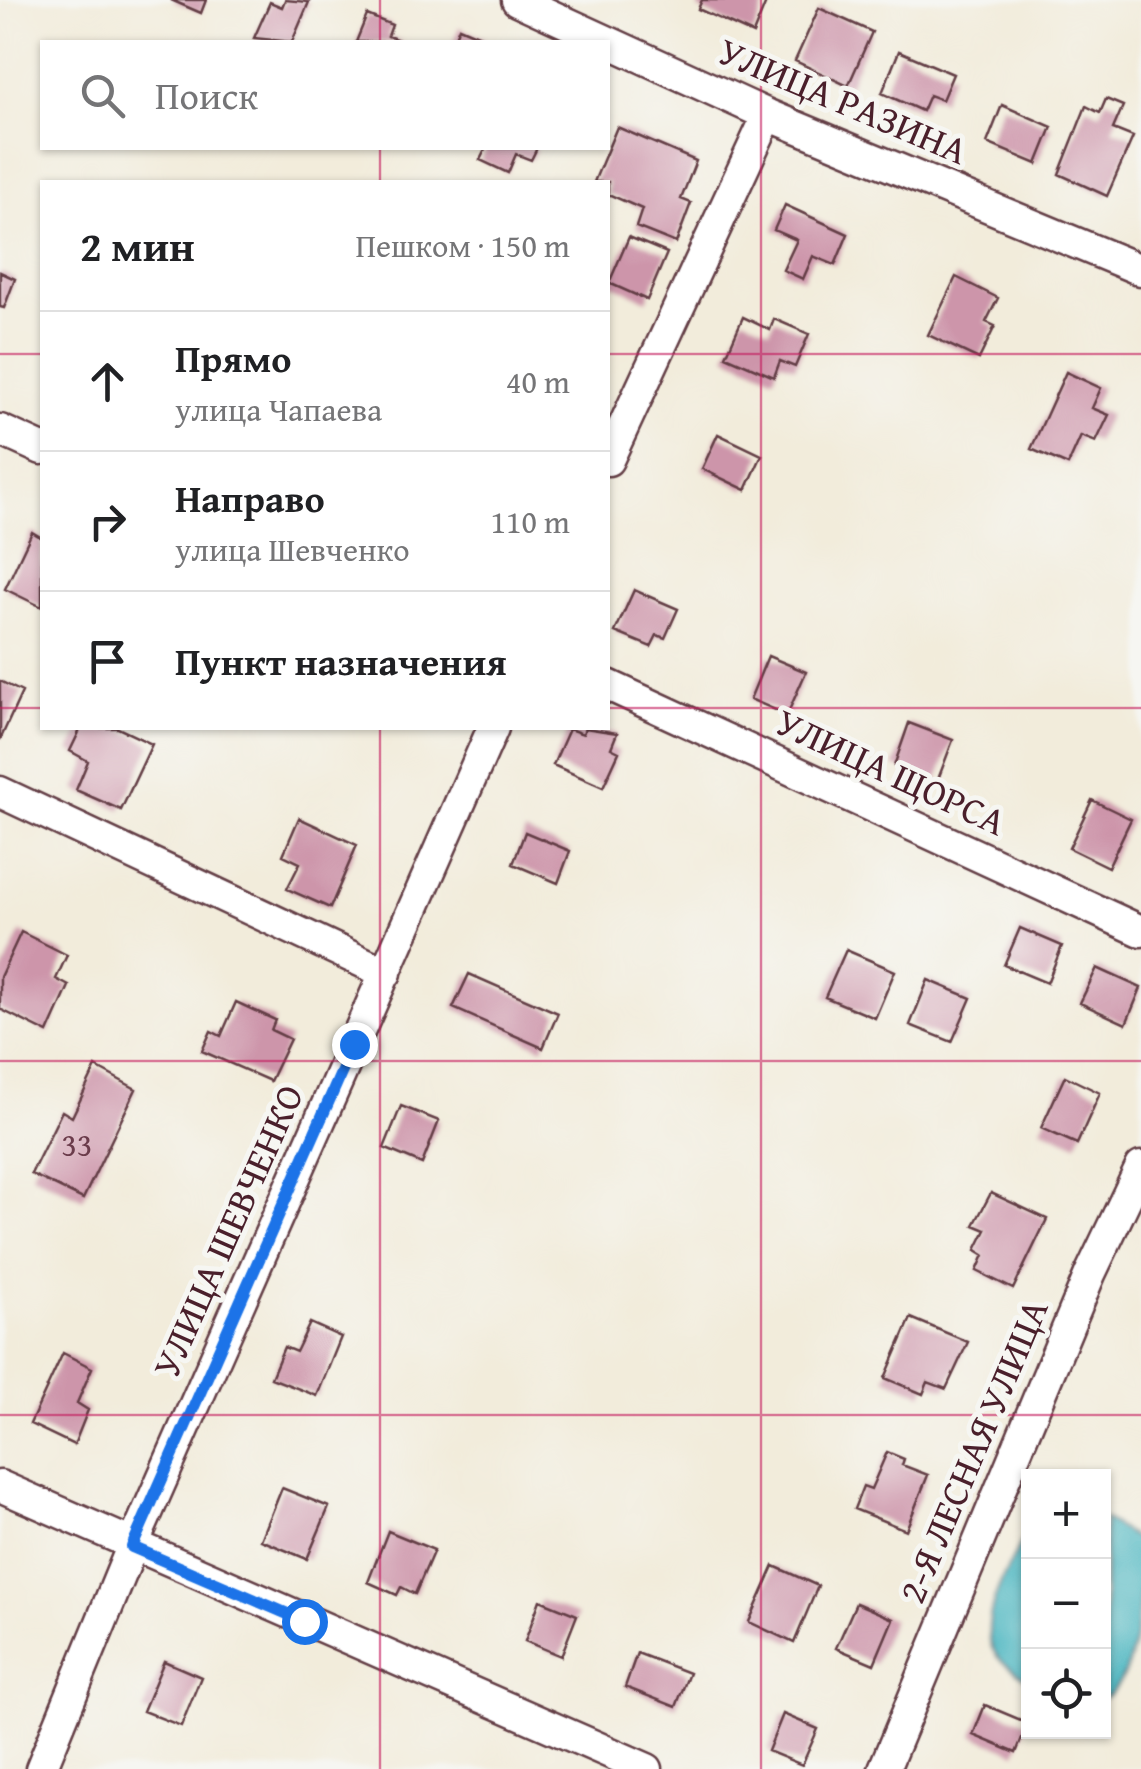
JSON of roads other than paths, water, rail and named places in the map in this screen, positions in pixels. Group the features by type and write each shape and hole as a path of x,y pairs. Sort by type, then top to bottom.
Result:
{"street":[{"name":"УЛИЦА РАЗИНА","path":"517,0 604,40"},
{"name":"УЛИЦА РАЗИНА","path":"610,43 768,115 1141,270"},
{"path":"610,456 768,115"},
{"path":"0,430 40,448"},
{"name":"УЛИЦА ЩОРСА","path":"610,686 1141,931"},
{"name":"УЛИЦА ШЕВЧЕНКО","path":"42,1769 132,1547 491,730"},
{"path":"0,792 386,973"},
{"name":"2-Я ЛЕСНАЯ УЛИЦА","path":"884,1769 1090,1274 1141,1167"},
{"path":"0,1486 647,1769"}],"water":[{"path":"1111,1523 1141,1542 1136,1630 1125,1671 1111,1692"},
{"path":"1021,1543 1021,1675 997,1656 990,1643 991,1610"}]}
